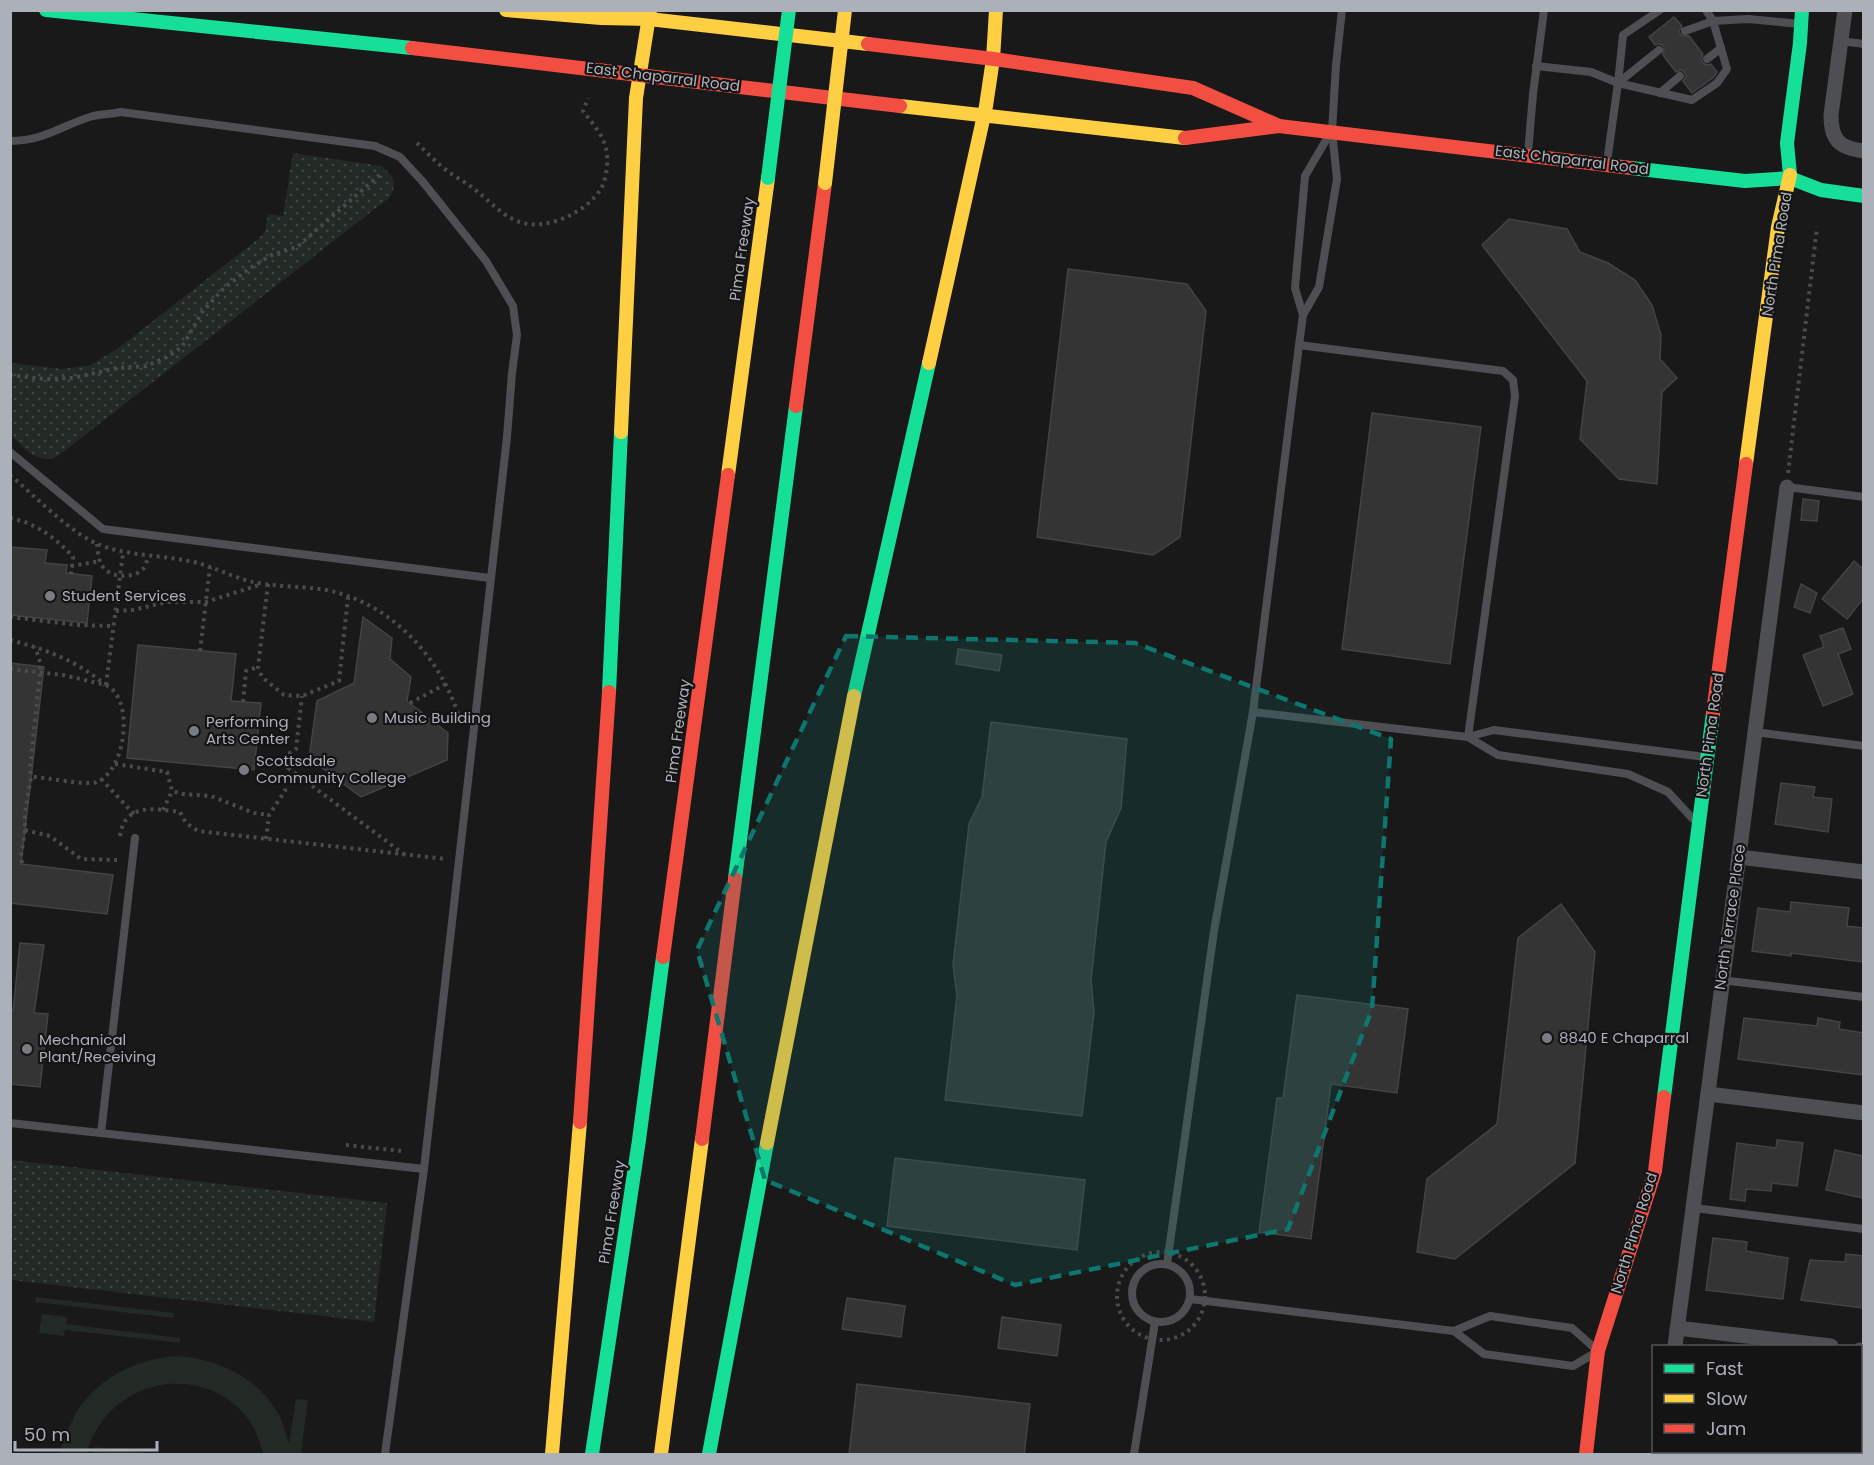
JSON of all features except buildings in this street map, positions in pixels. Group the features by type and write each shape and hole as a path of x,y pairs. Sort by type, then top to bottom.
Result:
{"main road":[{"name":"East Chaparral Road","path":"46,10 639,74 984,116 1189,138 1279,126 1745,181 1790,178 1821,190 1863,196"},
{"name":"East Chaparral Road","path":"506,10 601,18 649,15 994,59 1193,88 1279,126"},
{"name":"Pima Freeway","path":"592,1455 639,1140 789,10"},
{"path":"661,1455 825,183 845,10"},
{"path":"709,1455 789,1025 855,690 984,116 994,59 996,10"},
{"path":"552,1455 586,1046 610,683 636,98 649,15"},
{"name":"North Pima Road","path":"1586,1455 1598,1351 1655,1171 1698,824 1778,227 1790,178 1787,143 1802,17"}],"street":[{"path":"1845,10 1831,128 1836,139 1844,146 1863,151"},
{"name":"North Terrace Place","path":"1675,1345 1786,488"},
{"path":"1739,857 1863,872"},
{"path":"1708,1094 1863,1113"},
{"path":"1677,1328 1815,1345"}],"lane":[{"path":"1167,1264 1214,931 1253,712 1303,315 1319,287 1337,179 1332,131 1342,10"},
{"path":"1528,155 1536,66 1544,10"},
{"path":"1607,164 1623,35 1660,10"},
{"path":"1536,66 1591,72 1617,83 1692,100 1718,83 1727,69 1713,21 1706,10"},
{"path":"1685,31 1713,21 1802,17"},
{"path":"1841,41 1863,44"},
{"path":"1707,59 1721,48"},
{"path":"1617,83 1659,50"},
{"path":"1660,93 1680,76"},
{"path":"10,141 26,141 93,117 121,112 375,146 400,157 423,182 486,261 513,306 517,335 507,437 424,1169 385,1455"},
{"path":"1303,315 1295,288 1305,176 1332,131"},
{"path":"1299,345 1503,370 1513,380 1515,396 1468,737"},
{"path":"10,452 103,529 490,579"},
{"path":"1786,488 1863,497"},
{"path":"1253,712 1468,737 1494,730 1707,757"},
{"path":"1755,732 1863,746"},
{"path":"1468,737 1498,755 1625,773 1644,780 1668,792 1698,824"},
{"path":"101,1133 135,838"},
{"path":"1721,980 1863,997"},
{"path":"10,1123 424,1169"},
{"path":"1694,1208 1863,1229"},
{"path":"1157,1264 1167,1264 1183,1273 1190,1290 1190,1299 1187,1307 1173,1320 1164,1323 1155,1322 1139,1313 1131,1296 1132,1287 1141,1271 1157,1264"},
{"path":"1190,1299 1454,1331 1484,1353 1573,1366 1598,1351 1572,1328 1490,1316 1454,1331"},
{"path":"1134,1455 1155,1322"}],"path":[{"path":"417,142 441,166 512,219 524,224 553,223 570,216 595,196 606,177 608,154 602,138 583,111 588,98"},
{"path":"10,375 44,379 73,378 117,368 146,366 167,357 182,347 202,312 224,288 272,255 297,247 383,172"},
{"path":"1786,488 1817,227"},
{"path":"10,475 75,530 97,544 123,553 190,561 265,584 327,591 365,603 402,627 426,653 454,699 462,728"},
{"path":"10,518 40,528 62,545 73,557 71,574"},
{"path":"97,544 100,561 104,568 120,575 134,574 142,569 148,556"},
{"path":"106,685 123,553"},
{"path":"72,566 100,561"},
{"path":"200,651 210,567"},
{"path":"116,610 133,610 167,602 206,603 265,584"},
{"path":"265,584 258,666 262,677 284,695 302,696 339,681 348,597"},
{"path":"10,617 77,625 113,626"},
{"path":"10,640 53,652 93,674 106,685"},
{"path":"22,863 40,673 40,662 35,647"},
{"path":"243,702 246,671 258,666"},
{"path":"10,669 63,675 106,685 112,688 123,710 120,757 109,774 95,783 31,777"},
{"path":"410,703 446,684"},
{"path":"267,839 270,815 285,791 290,753 296,749 302,696"},
{"path":"115,764 167,772 172,791 163,810"},
{"path":"288,768 406,855"},
{"path":"101,779 134,814"},
{"path":"172,791 211,796 254,813 270,815"},
{"path":"26,830 50,836 81,859 117,860"},
{"path":"198,831 446,860 447,849"},
{"path":"1157,1252 1168,1253 1185,1259 1196,1269 1203,1282 1204,1301 1203,1311 1185,1333 1171,1339 1152,1339 1130,1328 1121,1316 1117,1302 1117,1288 1122,1274 1131,1263 1143,1255 1157,1252"}],"highlighted area":[{"path":"846,636 1135,643 1391,739 1372,1009 1288,1229 1015,1285 765,1180 697,950"}],"shaded area":[{"path":"293,153 381,166 389,173 394,188 390,197 58,456 51,459 38,457 11,436 11,363 62,369 91,365 121,346 257,240 265,232 268,214 283,216"},
{"path":"11,1160 387,1203 374,1322 11,1280"},
{"path":"36,1297 174,1313 173,1318 35,1302"},
{"path":"42,1314 67,1317 66,1324 180,1338 180,1343 65,1330 64,1336 39,1333"},
{"path":"177,1356 223,1366 250,1381 272,1403 289,1443 296,1399 308,1400 301,1454 263,1454 254,1429 240,1409 221,1395 199,1386 175,1384 151,1387 128,1397 101,1423 92,1438 87,1454 58,1454 77,1411 96,1388 120,1372 134,1366"},
{"path":"94,1447 157,1454 93,1454"}],"traffic: fast":[{"path":"46,10 412,48"},
{"path":"768,178 789,10"},
{"path":"1790,175 1787,143 1802,10"},
{"path":"1631,168 1745,181 1790,178 1821,190 1864,196"},
{"path":"854,696 929,363"},
{"path":"735,879 796,406"},
{"path":"609,692 621,432"},
{"path":"1664,1097 1713,713"},
{"path":"592,1454 639,1140 663,957"},
{"path":"709,1454 767,1143"}],"traffic: slow":[{"path":"506,10 601,18 649,19 868,44"},
{"path":"621,432 636,98 650,10"},
{"path":"825,183 845,10"},
{"path":"929,363 986,106 993,59 996,10"},
{"path":"900,106 1185,138"},
{"path":"1746,464 1778,227 1790,175"},
{"path":"728,475 768,178"},
{"path":"767,1143 854,696"},
{"path":"552,1454 580,1122"},
{"path":"661,1454 702,1139"}],"traffic: jam":[{"path":"868,44 994,59 1193,88 1279,126"},
{"path":"412,48 900,106"},
{"path":"1185,138 1279,126 1631,168"},
{"path":"796,406 825,183"},
{"path":"1713,713 1746,464"},
{"path":"663,957 728,475"},
{"path":"580,1122 609,692"},
{"path":"702,1139 735,879"},
{"path":"1586,1454 1598,1351 1655,1171 1664,1097"}],"place":[{"name":"Student Services","path":"50,596"},
{"name":"Music Building","path":"372,718"},
{"name":"Performing Arts Center","path":"194,731"},
{"name":"Scottsdale Community College","path":"244,770"},
{"name":"8840 E Chaparral","path":"1547,1038"},
{"name":"Mechanical Plant/Receiving","path":"27,1049"}]}
